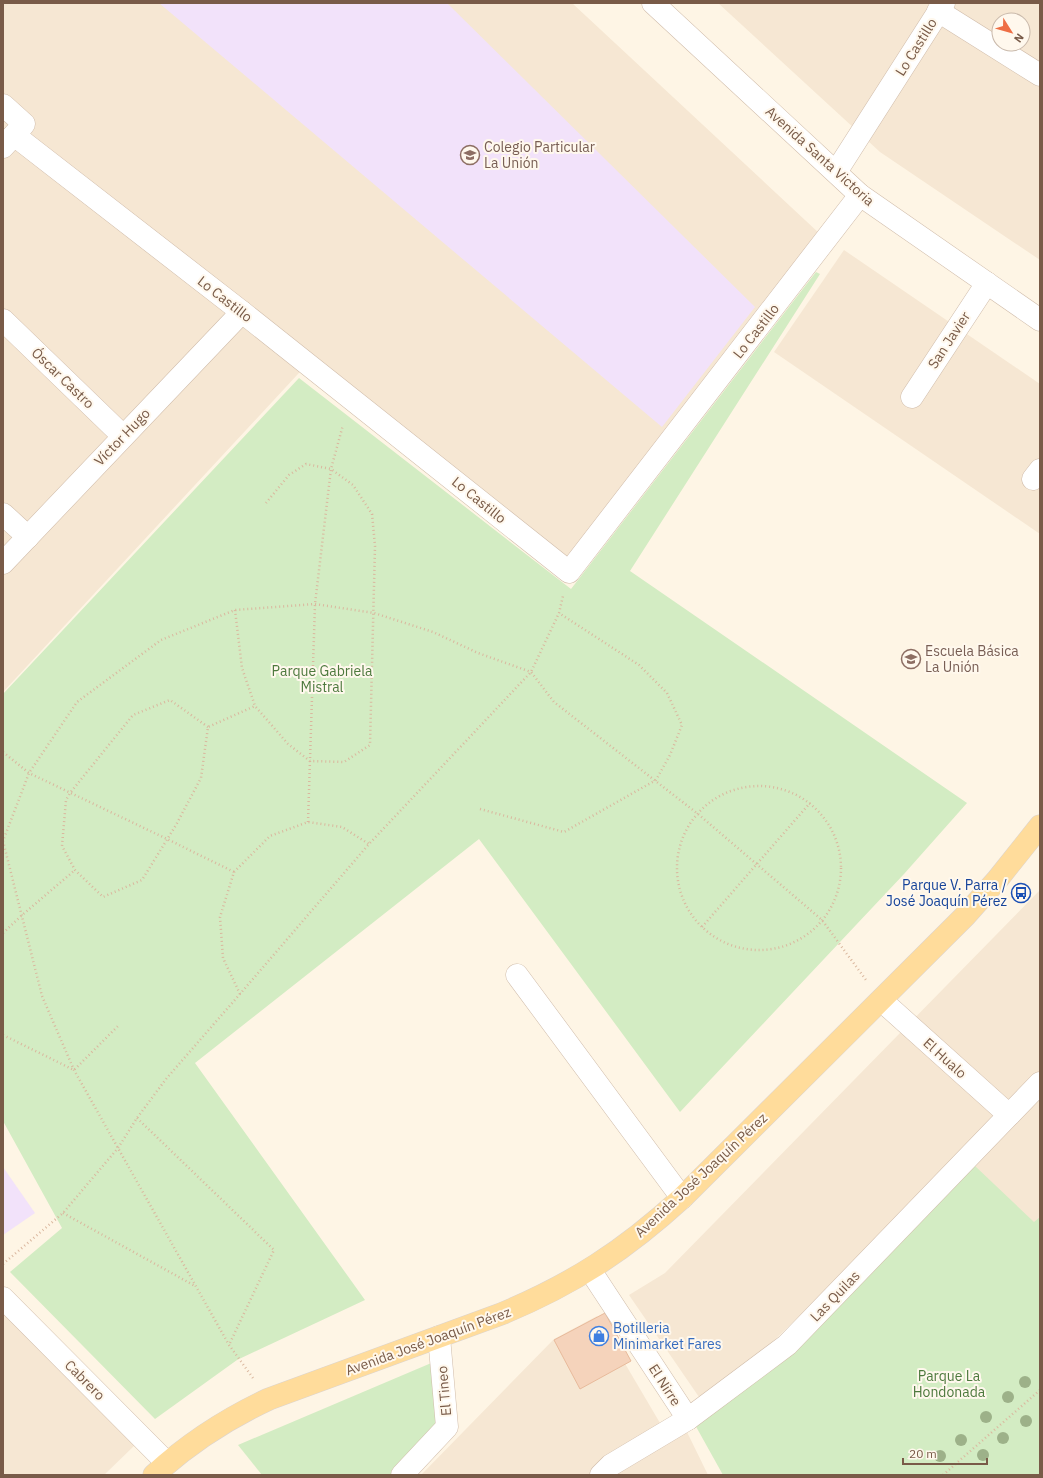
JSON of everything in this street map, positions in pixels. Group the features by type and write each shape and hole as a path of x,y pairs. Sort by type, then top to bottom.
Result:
{"main road":[{"name":"Avenida José Joaquín Pérez","path":"160,1469 181,1450 219,1424 269,1399 439,1337 531,1301 590,1270 653,1224 682,1198 965,916 997,880 1040,826"}],"street":[{"name":"Avenida Santa Victoria","path":"653,3 860,195 1040,320"},
{"name":"Lo Castillo","path":"836,172 941,7"},
{"path":"941,7 1040,75"},
{"name":"Lo Castillo","path":"3,105 14,135 242,312 569,572 860,195"},
{"name":"San Javier","path":"912,397 987,283"},
{"name":"Víctor Hugo","path":"3,563 242,312"},
{"name":"Óscar Castro","path":"3,320 123,436"},
{"path":"3,514 28,537"},
{"path":"517,975 682,1198"},
{"name":"El Hualo","path":"881,1000 1009,1115"},
{"name":"Las Quilas","path":"601,1475 611,1465 688,1419 787,1345 1040,1082"},
{"name":"El Nirre","path":"590,1270 688,1419"},
{"name":"Cabrero","path":"3,1298 160,1469"},
{"name":"El Tineo","path":"402,1475 447,1427 439,1337"}],"path":[{"path":"308,822 315,604 331,469 350,398"},
{"path":"235,610 242,668 255,706 288,744 310,760 344,762 370,746 375,546 372,514 353,485 331,469 306,464 289,475 266,503"},
{"path":"3,1264 63,1213 118,1148 137,1118 166,1079 369,844 531,672 558,613 569,572"},
{"path":"269,1399 229,1345 74,1070 42,996 3,841 29,773 76,702 161,640 235,610 315,604 374,613 433,632 478,653 531,672 554,702 698,814 822,920 881,1000"},
{"path":"480,809 564,832 656,780 670,755 682,725 667,693 639,665 558,613"},
{"path":"170,700 208,727 201,778 142,880 103,897 74,870 62,846 66,800 70,793 133,716 170,700"},
{"path":"208,727 255,706"},
{"path":"3,752 29,773 234,872"},
{"path":"764,786 789,790 810,803 828,822 839,846 842,872 836,898 822,920 806,936 786,946 764,950 742,948 720,940 702,927 687,907 679,884 678,859 684,835 698,814 717,797 740,788 764,786"},
{"path":"702,927 810,803"},
{"path":"240,994 223,958 220,917 234,872 270,836 308,822 342,827 369,844"},
{"path":"3,933 74,870"},
{"path":"74,1070 119,1025"},
{"path":"3,1035 74,1070"},
{"path":"137,1118 274,1250 229,1345"},
{"path":"63,1213 196,1286"},
{"path":"943,1475 1040,1390"}],"shaded area":[{"path":"3,3 572,3 820,234 566,561 310,361 3,692"},
{"name":"Colegio Particular La Unión","path":"159,3 447,3 755,307 662,427"},
{"path":"718,3 1040,3 1040,260 880,152"},
{"path":"844,250 1040,384 1040,534 774,352"},
{"path":"1040,890 1040,1224 1028,1236 954,1166 732,1381 699,1397 629,1295 665,1273"},
{"path":"3,1167 35,1213 3,1235"},
{"path":"3,1308 136,1444 104,1475 3,1475"},
{"path":"597,1316 670,1440 686,1430 708,1475 421,1475 554,1339"}],"green space":[{"name":"Parque Gabriela Mistral","path":"816,272 820,274 630,571 967,803 904,874 680,1112 479,839 195,1063 365,1300 237,1360 155,1419 10,1272 62,1228 3,1121 3,694 299,378 571,589"},
{"name":"Parque La Hondonada","path":"975,1166 1034,1222 1040,1217 1040,1475 723,1475 694,1423"},
{"path":"436,1361 442,1429 396,1475 262,1475 238,1445"}],"building":[{"path":"605,1313 631,1361 580,1389 554,1340"}],"place":[{"name":"Colegio Particular La Unión","path":"470,155"},
{"name":"Escuela Básica La Unión","path":"911,659"},
{"name":"Parque V. Parra / José Joaquín Pérez","path":"1021,893"},
{"name":"Botilleria Minimarket Fares","path":"599,1336"}]}
